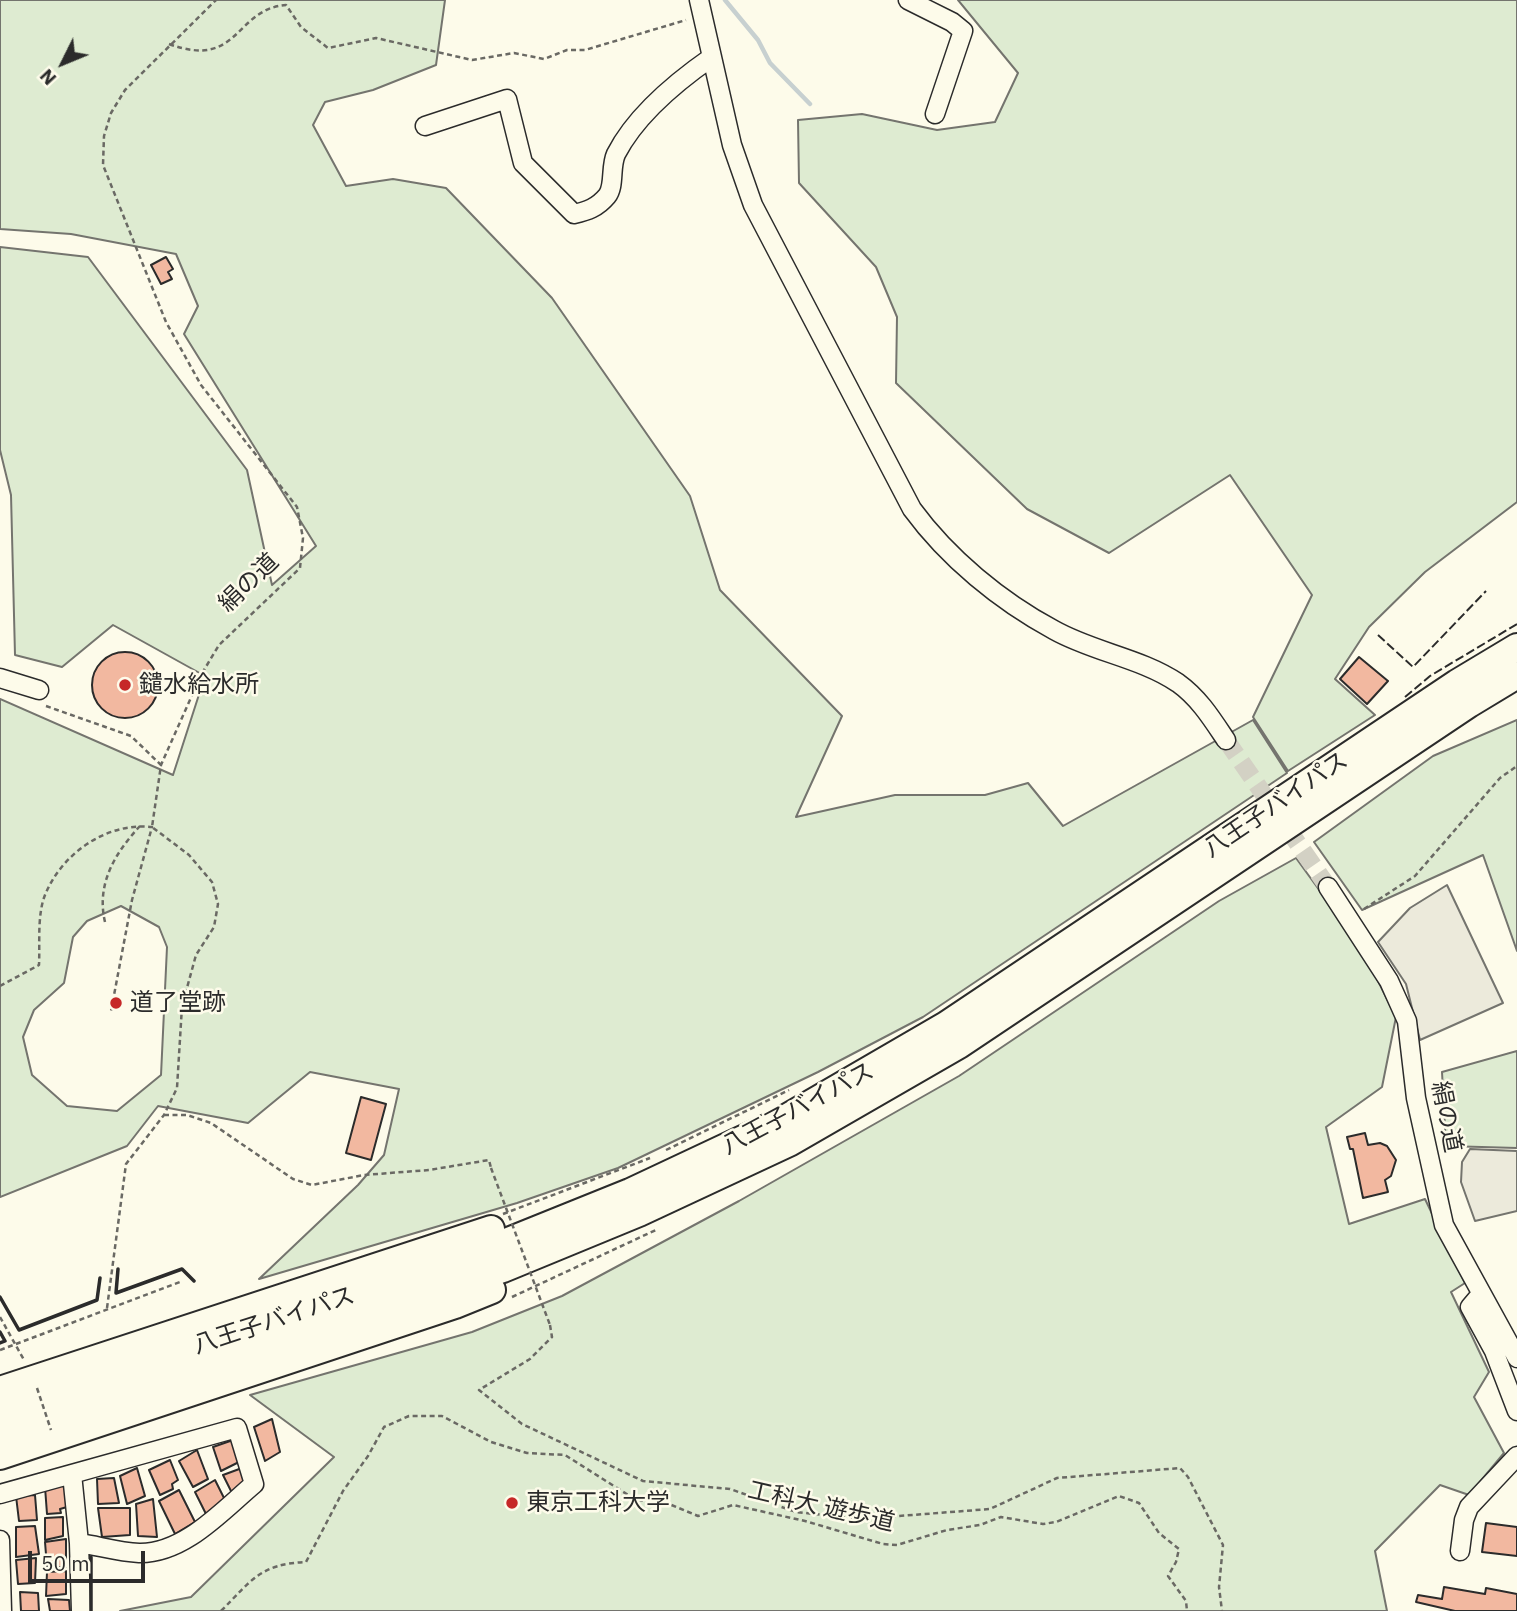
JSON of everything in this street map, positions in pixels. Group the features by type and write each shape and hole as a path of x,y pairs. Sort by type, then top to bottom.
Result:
{"highway":[{"name":"八王子バイパス","path":"0,1411 481,1251 587,1210 725,1148 843,1087 946,1025 1457,683 1517,647"},
{"name":"八王子バイパス","path":"0,1436 458,1285 639,1213 800,1137 959,1045 1517,675"},
{"path":"0,1390 432,1249 725,1148"},
{"path":"0,1456 455,1305 566,1255 639,1213"}],"street":[{"path":"908,0 952,22 963,31 935,114"},
{"path":"700,4 732,145 765,234 900,488 926,528 960,563 1056,632 1178,683 1200,702 1226,740"},
{"path":"425,126 507,99 523,163 574,214 593,209 609,194 615,156 638,123 668,91 712,57"},
{"path":"0,678 39,690"},
{"name":"絹の道","path":"1328,887 1388,981 1407,1021 1416,1098 1440,1212 1517,1358"},
{"path":"1481,1293 1470,1307 1472,1317 1494,1351 1517,1411"},
{"path":"0,1493 237,1428 254,1484 183,1541 161,1550 140,1553 79,1543"},
{"path":"1461,1551 1464,1520 1469,1507 1517,1456"},
{"path":"72,1474 79,1543 81,1611"},
{"path":"0,1540 2,1611"}],"path":[{"name":"絹の道","path":"111,1011 132,900 152,828 162,765 201,675 219,645 300,568 303,538 298,507 201,385 166,322 103,165 104,136 111,113 139,73 216,0"},
{"path":"169,44 191,52 216,50 272,6 286,5 301,27 328,48 376,38 472,60 514,53 544,59 567,50 585,50 700,4"},
{"path":"39,690 46,706 131,736 162,765"},
{"path":"1349,919 1415,876 1500,778 1517,766"},
{"path":"105,922 103,895 107,874 120,847 140,826"},
{"path":"0,986 39,965 44,896 67,859 87,843 129,827 152,828 189,855 212,882 218,904 214,927 196,955 182,1006 177,1088 164,1115 126,1164 107,1308"},
{"path":"662,1152 796,1087"},
{"path":"164,1115 187,1115 211,1123 293,1179 312,1185 364,1175 429,1170 489,1160 550,1325 552,1338 530,1359 479,1390 522,1424 643,1481 730,1489 796,1512 860,1519 990,1509 1057,1478 1180,1468 1188,1477 1223,1545 1219,1587 1222,1611"},
{"path":"491,1218 650,1158"},
{"path":"0,1350 180,1282"},
{"path":"0,1317 19,1352"},
{"path":"37,1388 51,1430"},
{"name":"工科大 遊歩道","path":"221,1611 259,1573 279,1563 306,1562 343,1491 368,1456 384,1427 409,1416 442,1416 491,1442 527,1453 565,1455 636,1500 670,1504 698,1516 733,1505 805,1521 883,1544 909,1543 939,1532 980,1525 1001,1517 1042,1524 1056,1522 1073,1518 1111,1498 1129,1497 1139,1503 1164,1540 1179,1549 1176,1562 1168,1576 1186,1601 1187,1611"}],"green space":[{"path":"0,0 445,0 436,65 373,90 325,102 313,125 346,186 393,179 446,188 552,298 690,496 720,590 842,716 796,817 895,795 985,795 1028,783 1063,826 1253,720 1287,773 923,1017 818,1072 618,1168 517,1203 259,1279 358,1185 384,1155 399,1089 310,1072 248,1123 158,1106 127,1146 0,1197 0,699 173,775 205,676 113,625 62,667 15,655 11,495 0,450 0,247 88,257 247,470 272,585 316,546 184,334 198,306 176,254 71,234 0,229","holes":["121,906 159,927 167,947 161,1075 117,1111 67,1106 32,1075 23,1037 34,1010 64,983 73,937 87,921"]},
{"path":"958,0 1517,0 1517,502 1425,572 1369,627 1335,679 1375,715 1288,771 1253,717 1312,595 1230,475 1109,553 1027,509 896,383 897,317 876,267 799,183 798,120 862,114 937,130 995,122 1018,73"},
{"path":"1517,720 1517,951 1483,855 1362,910 1314,842 1433,756"},
{"path":"1296,858 1362,949 1396,1017 1382,1087 1326,1127 1349,1224 1425,1199 1465,1283 1451,1292 1489,1372 1474,1397 1504,1453 1469,1495 1440,1485 1375,1551 1387,1611 120,1611 191,1597 334,1457 250,1395 472,1332 562,1296 739,1201 959,1076 1219,901"},
{"path":"1517,1051 1517,1148 1446,1146 1442,1072"}],"shaded area":[{"path":"1447,885 1503,1003 1420,1040 1406,984 1378,942 1410,908"},
{"path":"1470,1149 1517,1151 1517,1211 1475,1221 1461,1182 1462,1162"}],"building":[{"path":"166,257 173,269 168,272 172,279 161,284 151,265"},
{"name":"鑓水給水所","path":"125,652 138,655 148,662 155,672 158,685 155,698 148,708 138,715 125,718 112,715 102,708 95,698 92,685 95,672 102,662 112,655"},
{"path":"1359,657 1388,681 1367,704 1340,679"},
{"path":"361,1097 386,1104 371,1160 346,1153"},
{"path":"1365,1133 1368,1145 1380,1143 1387,1146 1396,1160 1391,1176 1385,1180 1388,1192 1363,1198 1353,1149 1350,1149 1347,1137"},
{"path":"272,1419 280,1452 265,1461 254,1427"},
{"path":"233,1440 241,1461 221,1471 213,1447"},
{"path":"197,1450 208,1479 193,1487 179,1461"},
{"path":"170,1460 178,1480 172,1484 173,1489 160,1495 149,1470"},
{"path":"137,1468 145,1496 127,1504 120,1476"},
{"path":"242,1468 246,1486 233,1495 223,1475"},
{"path":"114,1478 119,1503 98,1504 97,1479"},
{"path":"215,1480 225,1500 206,1514 195,1492"},
{"path":"65,1485 67,1507 60,1509 61,1513 47,1514 45,1487"},
{"path":"179,1490 195,1522 175,1534 159,1501"},
{"path":"35,1495 37,1520 19,1521 16,1496"},
{"path":"153,1499 157,1537 138,1536 136,1504"},
{"path":"98,1508 130,1508 130,1535 102,1537"},
{"path":"63,1517 63,1536 45,1540 45,1518"},
{"path":"1486,1523 1517,1527 1517,1556 1482,1552"},
{"path":"35,1526 39,1554 16,1557 16,1527"},
{"path":"66,1539 66,1567 47,1567 45,1542"},
{"path":"36,1558 35,1583 18,1584 16,1560"},
{"path":"66,1571 66,1594 46,1596 47,1572"},
{"path":"1444,1587 1485,1594 1486,1588 1517,1594 1517,1611 1455,1611 1416,1602 1418,1595 1442,1599"},
{"path":"20,1592 38,1593 39,1611 21,1611"},
{"path":"48,1599 69,1600 70,1611 50,1611"}],"waterway":[{"path":"725,0 758,40 770,63 810,104"}],"tunnel":[{"path":"1226,740 1328,887"}],"fence":[{"path":"1378,635 1413,667 1486,591"},
{"path":"1405,697 1430,676 1517,624"}],"wall":[{"path":"118,1269 116,1293 182,1269 194,1281"},
{"path":"0,1297 19,1330 97,1300 100,1278"},
{"path":"0,1332 5,1341 0,1343"},
{"path":"91,1557 91,1611"}],"place":[{"name":"鑓水給水所","path":"125,685"},
{"name":"道了堂跡","path":"116,1003"},
{"name":"東京工科大学","path":"512,1503"}]}
